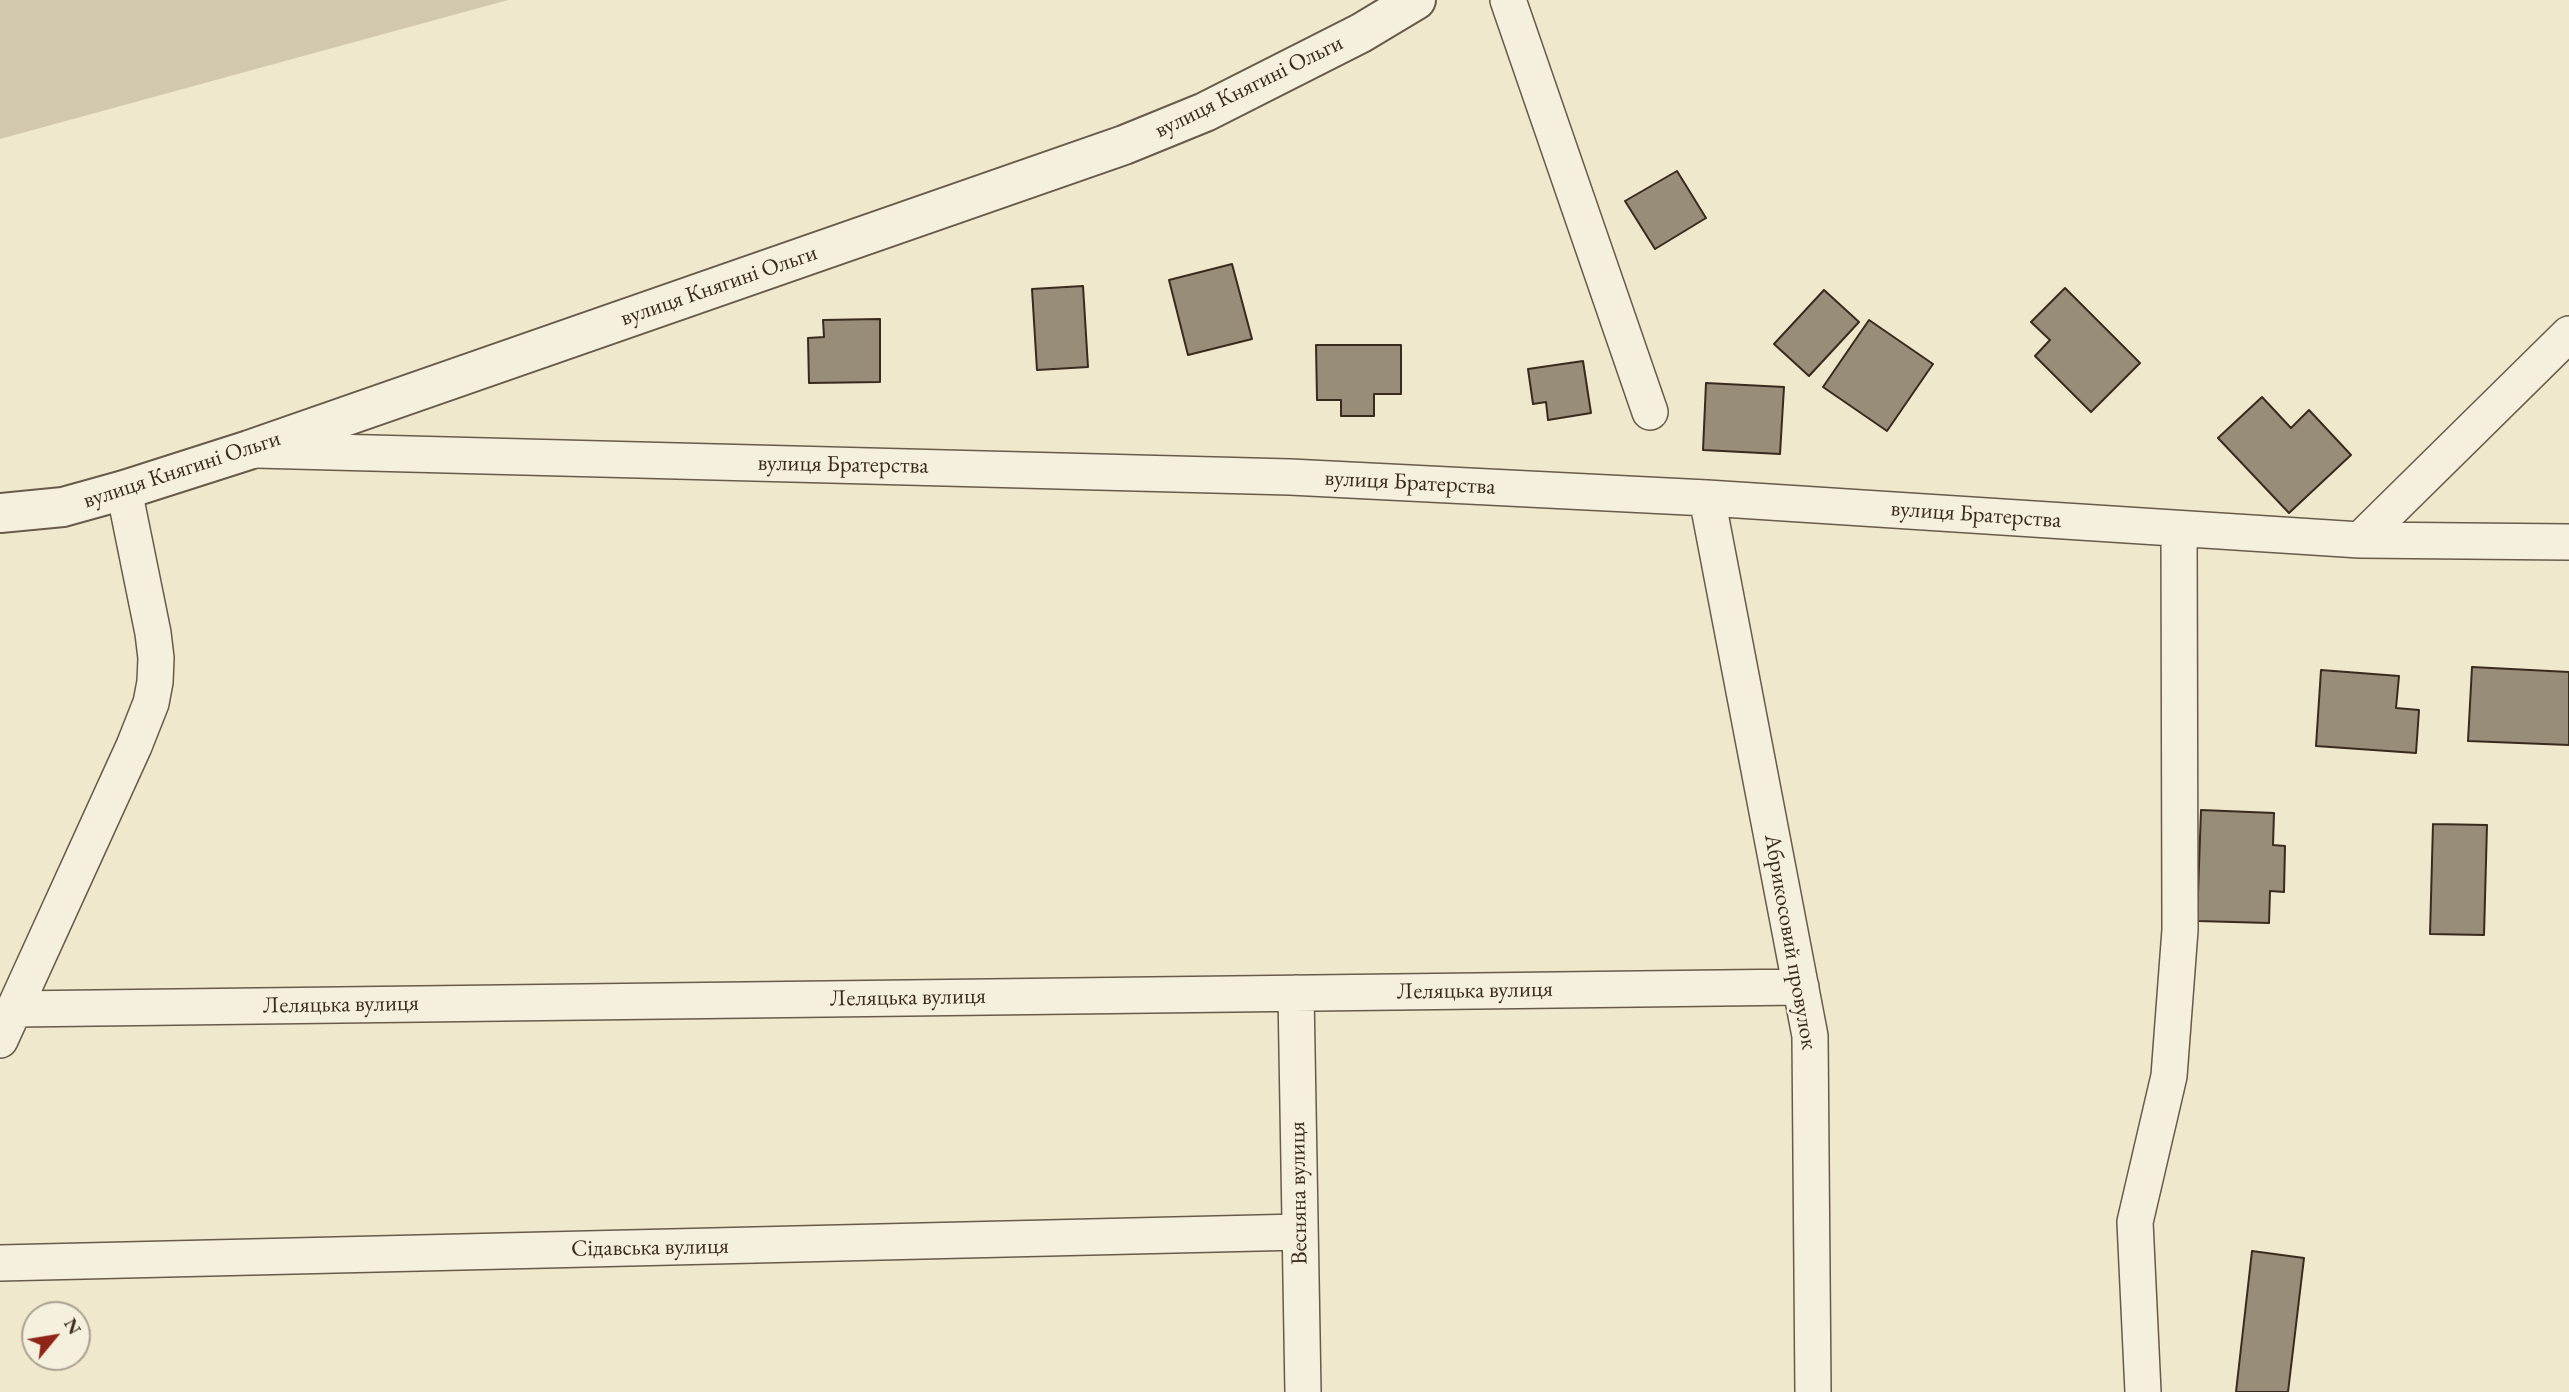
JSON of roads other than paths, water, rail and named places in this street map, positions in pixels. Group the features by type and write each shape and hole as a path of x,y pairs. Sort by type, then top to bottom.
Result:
{"street":[{"name":"вулиця Княгині Ольги","path":"0,513 63,507 124,491 249,450 1124,145 1205,113 1361,33 1416,0"},
{"path":"1508,0 1650,412"},
{"path":"2360,540 2569,334"},
{"name":"вулиця Братерства","path":"249,450 1290,477 1707,498 2360,540 2569,542"},
{"path":"0,1040 144,723 155,682 153,633 124,491"},
{"name":"Абрикосовий провулок","path":"1707,498 1811,1037 1813,1392"},
{"path":"2143,1392 2134,1222 2169,1076 2180,930 2179,529"},
{"name":"Леляцька вулиця","path":"15,1009 1801,987"},
{"name":"Весняна вулиця","path":"1296,993 1303,1392"},
{"name":"Сідавська вулиця","path":"0,1263 1300,1232"}]}
